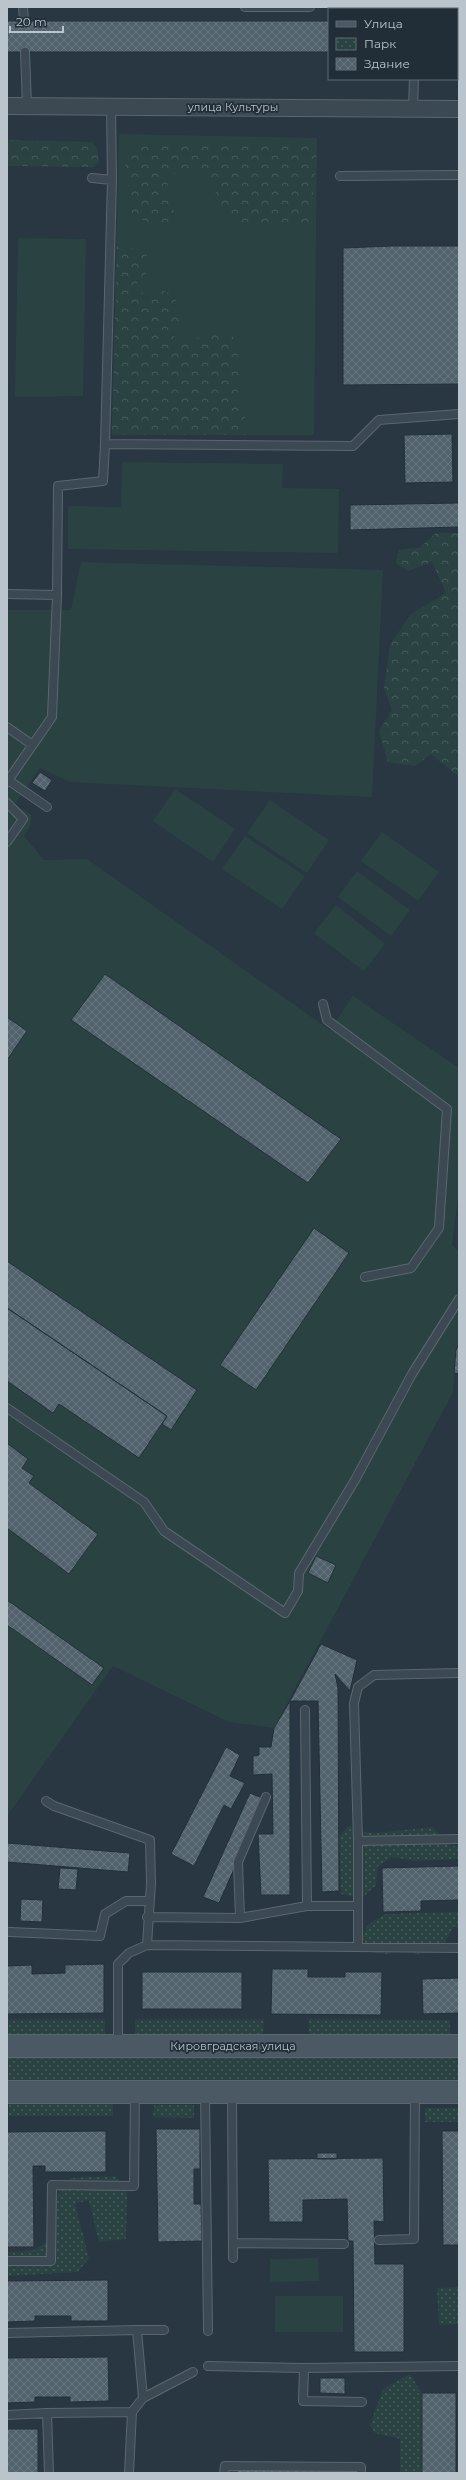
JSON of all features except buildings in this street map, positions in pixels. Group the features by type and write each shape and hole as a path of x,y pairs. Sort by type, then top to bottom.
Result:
{"main road":[{"name":"Кировградская улица","path":"7,2046 118,2044 240,2047 459,2046"},
{"path":"7,2092 459,2092"}],"street":[{"name":"улица Культуры","path":"7,106 413,108 459,110"}],"lane":[{"path":"23,7 24,20"},
{"path":"245,7 310,7"},
{"path":"25,52 27,106"},
{"path":"413,108 414,80"},
{"path":"47,807 8,781 31,744 52,717 57,595 58,486 103,481 112,180 111,106"},
{"path":"340,176 459,175"},
{"path":"92,178 112,180"},
{"path":"105,444 353,446 379,420 459,415"},
{"path":"7,594 57,595"},
{"path":"7,727 31,744"},
{"path":"7,804 23,819 7,842"},
{"path":"323,1004 327,1020 447,1109 439,1228 410,1268 365,1277"},
{"path":"7,1408 144,1502 164,1531 284,1613 298,1591 299,1573 355,1480 412,1374 459,1299"},
{"path":"358,1947 358,1841 354,1703 358,1687 374,1675 459,1673"},
{"path":"305,1710 307,1906"},
{"path":"240,1918 238,1862 266,1797"},
{"path":"46,1801 54,1806 150,1840 150,1901 147,1917 147,1945"},
{"path":"358,1841 459,1839"},
{"path":"10,1932 100,1936 106,1914 126,1901 150,1901"},
{"path":"147,1917 240,1918 307,1906 358,1906"},
{"path":"118,2044 118,1964 129,1953 147,1945 459,1948"},
{"path":"7,2261 51,2261 52,2185 134,2186 136,2092"},
{"path":"205,2092 208,2331"},
{"path":"232,2092 233,2258"},
{"path":"379,2240 414,2239 415,2092"},
{"path":"234,2243 344,2244"},
{"path":"137,2330 143,2398"},
{"path":"7,2333 164,2330"},
{"path":"208,2366 304,2368 459,2366"},
{"path":"304,2368 303,2402 362,2402"},
{"path":"129,2473 132,2412 143,2398 193,2372"},
{"path":"7,2415 132,2412"},
{"path":"48,2414 49,2473"},
{"path":"224,2473 225,2466 361,2467 361,2473"}],"green space":[{"path":"119,134 317,138 314,435 112,435"},
{"path":"7,140 92,142 97,149 99,162 94,167 7,166"},
{"path":"193,143 317,144 311,222 231,227 229,217 214,198 219,181 188,171 169,175 167,189 176,200 168,235 132,213 125,164 138,147"},
{"path":"18,238 86,239 83,396 15,397"},
{"path":"117,246 147,251 146,279 134,284 130,293 141,291 149,302 159,289 173,295 185,318 169,333 182,342 220,333 234,337 241,374 236,399 254,435 112,435"},
{"path":"122,462 283,464 282,488 339,489 338,553 68,549 68,506 121,507"},
{"path":"436,533 459,533 459,777 431,754 415,766 388,762 379,731 392,710 384,688 390,645 411,614 446,593 432,562 408,571 396,563 399,550 419,548"},
{"path":"81,562 383,570 372,797 70,782 40,768 15,804 31,815 31,824 24,836 44,860 87,859 330,1030 353,996 459,1068 459,1190 452,1245 459,1251 459,1343 456,1350 453,1392 274,1728 229,1722 113,1666 7,1816 7,610 71,610"},
{"path":"175,789 235,829 213,862 153,821"},
{"path":"270,800 329,840 307,873 247,833"},
{"path":"382,832 439,872 418,901 361,861"},
{"path":"245,836 305,876 282,909 222,869"},
{"path":"357,871 410,910 391,936 338,897"},
{"path":"336,905 385,944 364,971 314,933"},
{"path":"350,1825 355,1831 375,1833 433,1827 450,1846 459,1846 459,1859 415,1861 392,1857 378,1866 376,1885 362,1898 341,1894 339,1836"},
{"path":"459,1912 459,1930 454,1926 440,1952 414,1954 404,1942 389,1954 372,1953 362,1938 367,1925 386,1914"},
{"path":"7,2019 105,2019 105,2034 7,2034"},
{"path":"135,2019 264,2019 263,2035 135,2035"},
{"path":"309,2019 450,2020 450,2035 309,2034"},
{"path":"459,2058 459,2087 7,2085 7,2059"},
{"path":"9,2100 113,2100 113,2116 9,2116"},
{"path":"154,2105 194,2105 194,2118 153,2117"},
{"path":"425,2108 459,2108 459,2122 425,2122"},
{"path":"116,2176 127,2192 126,2239 99,2242 89,2200 75,2204 89,2258 78,2272 7,2276 7,2252 34,2250 55,2237 56,2198 70,2178"},
{"path":"318,2258 319,2281 270,2282 270,2259"},
{"path":"459,2287 459,2324 439,2325 437,2288"},
{"path":"275,2296 343,2296 343,2332 275,2332"},
{"path":"410,2374 422,2393 422,2473 400,2473 400,2439 375,2433 370,2425 383,2389"}]}
